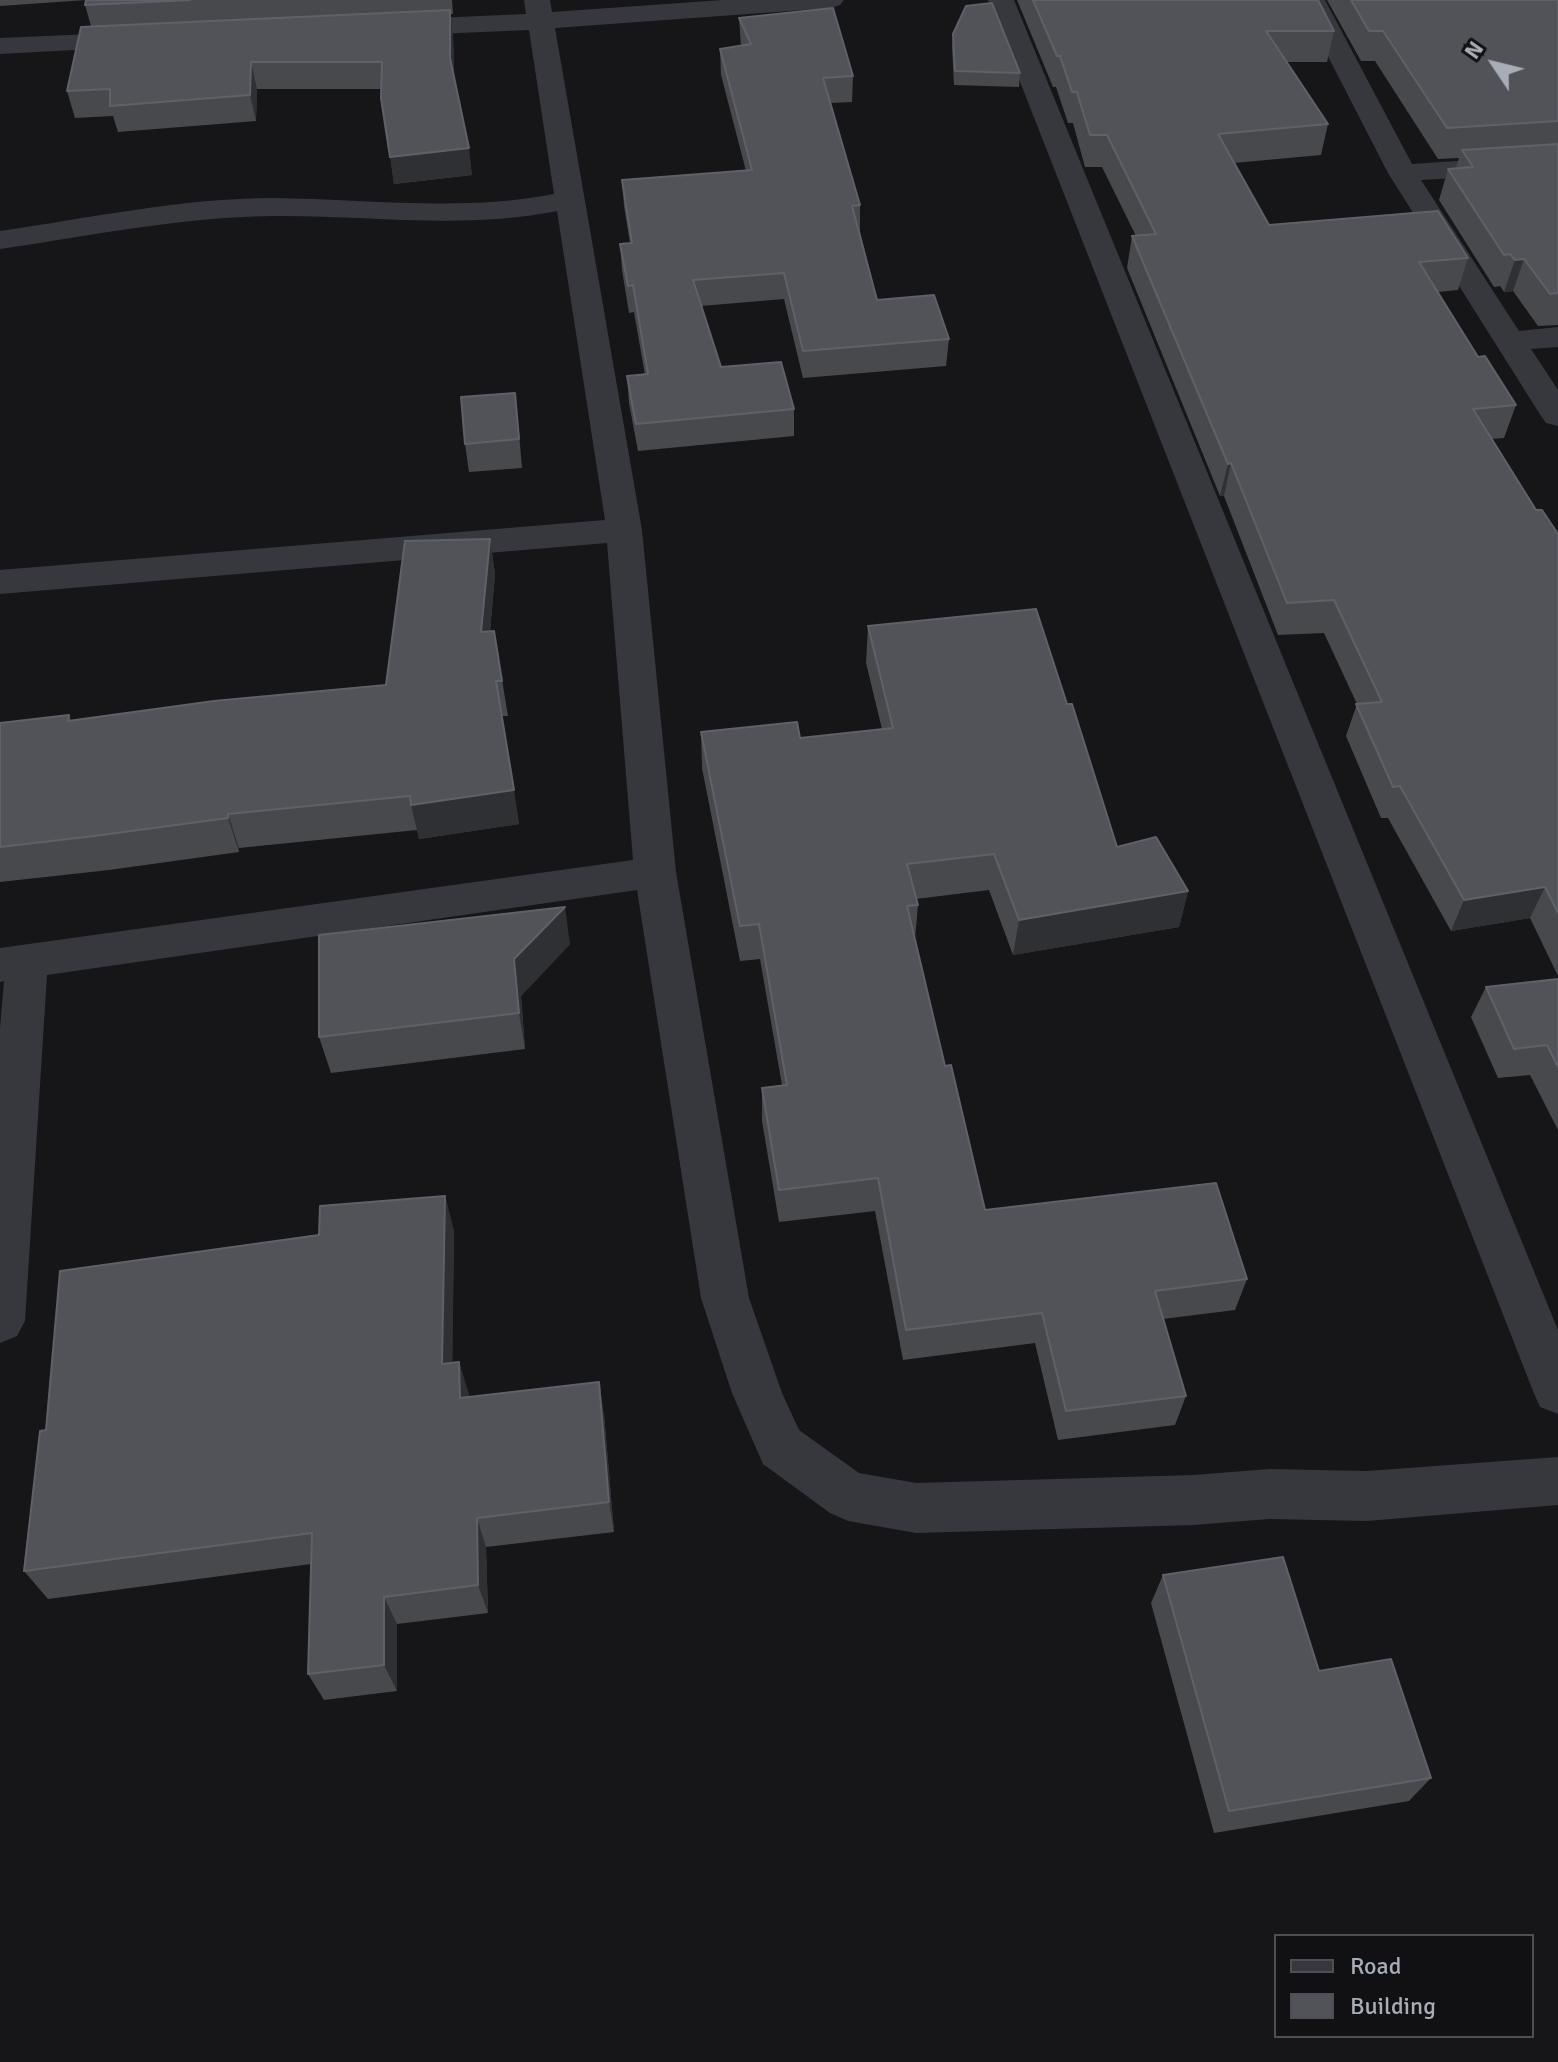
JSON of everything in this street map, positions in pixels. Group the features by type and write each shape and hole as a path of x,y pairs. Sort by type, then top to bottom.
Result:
{"street":[{"path":"367,29 540,10 831,0"},
{"path":"1001,0 1558,1391"},
{"path":"1312,0 1402,173 1558,416"},
{"path":"540,10 624,530 655,872 725,1298 757,1393 781,1447 848,1496 916,1508 1194,1500 1269,1494 1367,1496 1558,1481"},
{"path":"0,46 159,39"},
{"path":"1402,173 1558,163"},
{"path":"0,240 170,216 271,207 384,212 521,209 571,199"},
{"path":"1508,341 1558,337"},
{"path":"0,582 624,530"},
{"path":"0,1321 13,963 655,872"}],"building":[{"path":"86,0 190,0 85,5"},
{"path":"1033,0 1318,0 1334,31 1266,31 1328,124 1218,134 1269,225 1438,211 1468,258 1419,262 1478,357 1485,356 1516,405 1473,409 1536,510 1542,510 1558,534 1558,913 1545,887 1464,900 1400,786 1393,787 1356,704 1382,702 1334,600 1287,603 1231,463 1228,464 1132,236 1156,234 1107,135 1090,135 1077,92 1072,92 1060,56 1057,56"},
{"path":"1351,0 1558,0 1558,121 1447,128 1383,31 1369,31"},
{"path":"992,3 1020,73 955,71 953,34 966,6"},
{"path":"833,8 853,76 823,78 860,205 852,206 877,300 934,295 949,339 803,351 784,273 693,280 721,367 781,362 794,409 636,424 627,376 648,374 633,285 628,286 620,244 632,243 622,180 752,170 720,49 751,44 739,18"},
{"path":"450,10 450,58 469,148 390,157 381,98 382,62 251,62 250,95 110,106 110,89 67,91 81,27"},
{"path":"1558,144 1558,293 1550,294 1524,259 1515,260 1510,254 1504,255 1448,169 1473,167 1462,150"},
{"path":"515,393 519,439 465,444 461,397"},
{"path":"490,539 481,632 494,631 502,681 496,681 514,790 411,805 410,796 228,814 228,818 0,847 0,723 69,715 68,721 214,701 386,685 405,541"},
{"path":"1036,609 1067,704 1072,704 1117,847 1156,837 1188,891 1019,920 994,854 907,864 918,905 907,906 945,1066 951,1065 985,1210 1216,1183 1247,1279 1155,1291 1186,1396 1066,1411 1042,1313 906,1330 878,1178 779,1190 762,1088 787,1085 759,924 740,926 701,732 797,722 800,738 893,728 868,626"},
{"path":"565,907 514,959 519,1013 319,1037 319,935"},
{"path":"1558,979 1558,1067 1547,1045 1514,1049 1486,987"},
{"path":"445,1196 442,1364 459,1362 460,1398 599,1382 609,1502 477,1518 478,1585 384,1597 384,1665 308,1674 312,1533 24,1571 40,1431 46,1430 60,1271 319,1235 320,1206"},
{"path":"1283,1557 1319,1671 1391,1659 1431,1778 1229,1811 1163,1575"}]}
